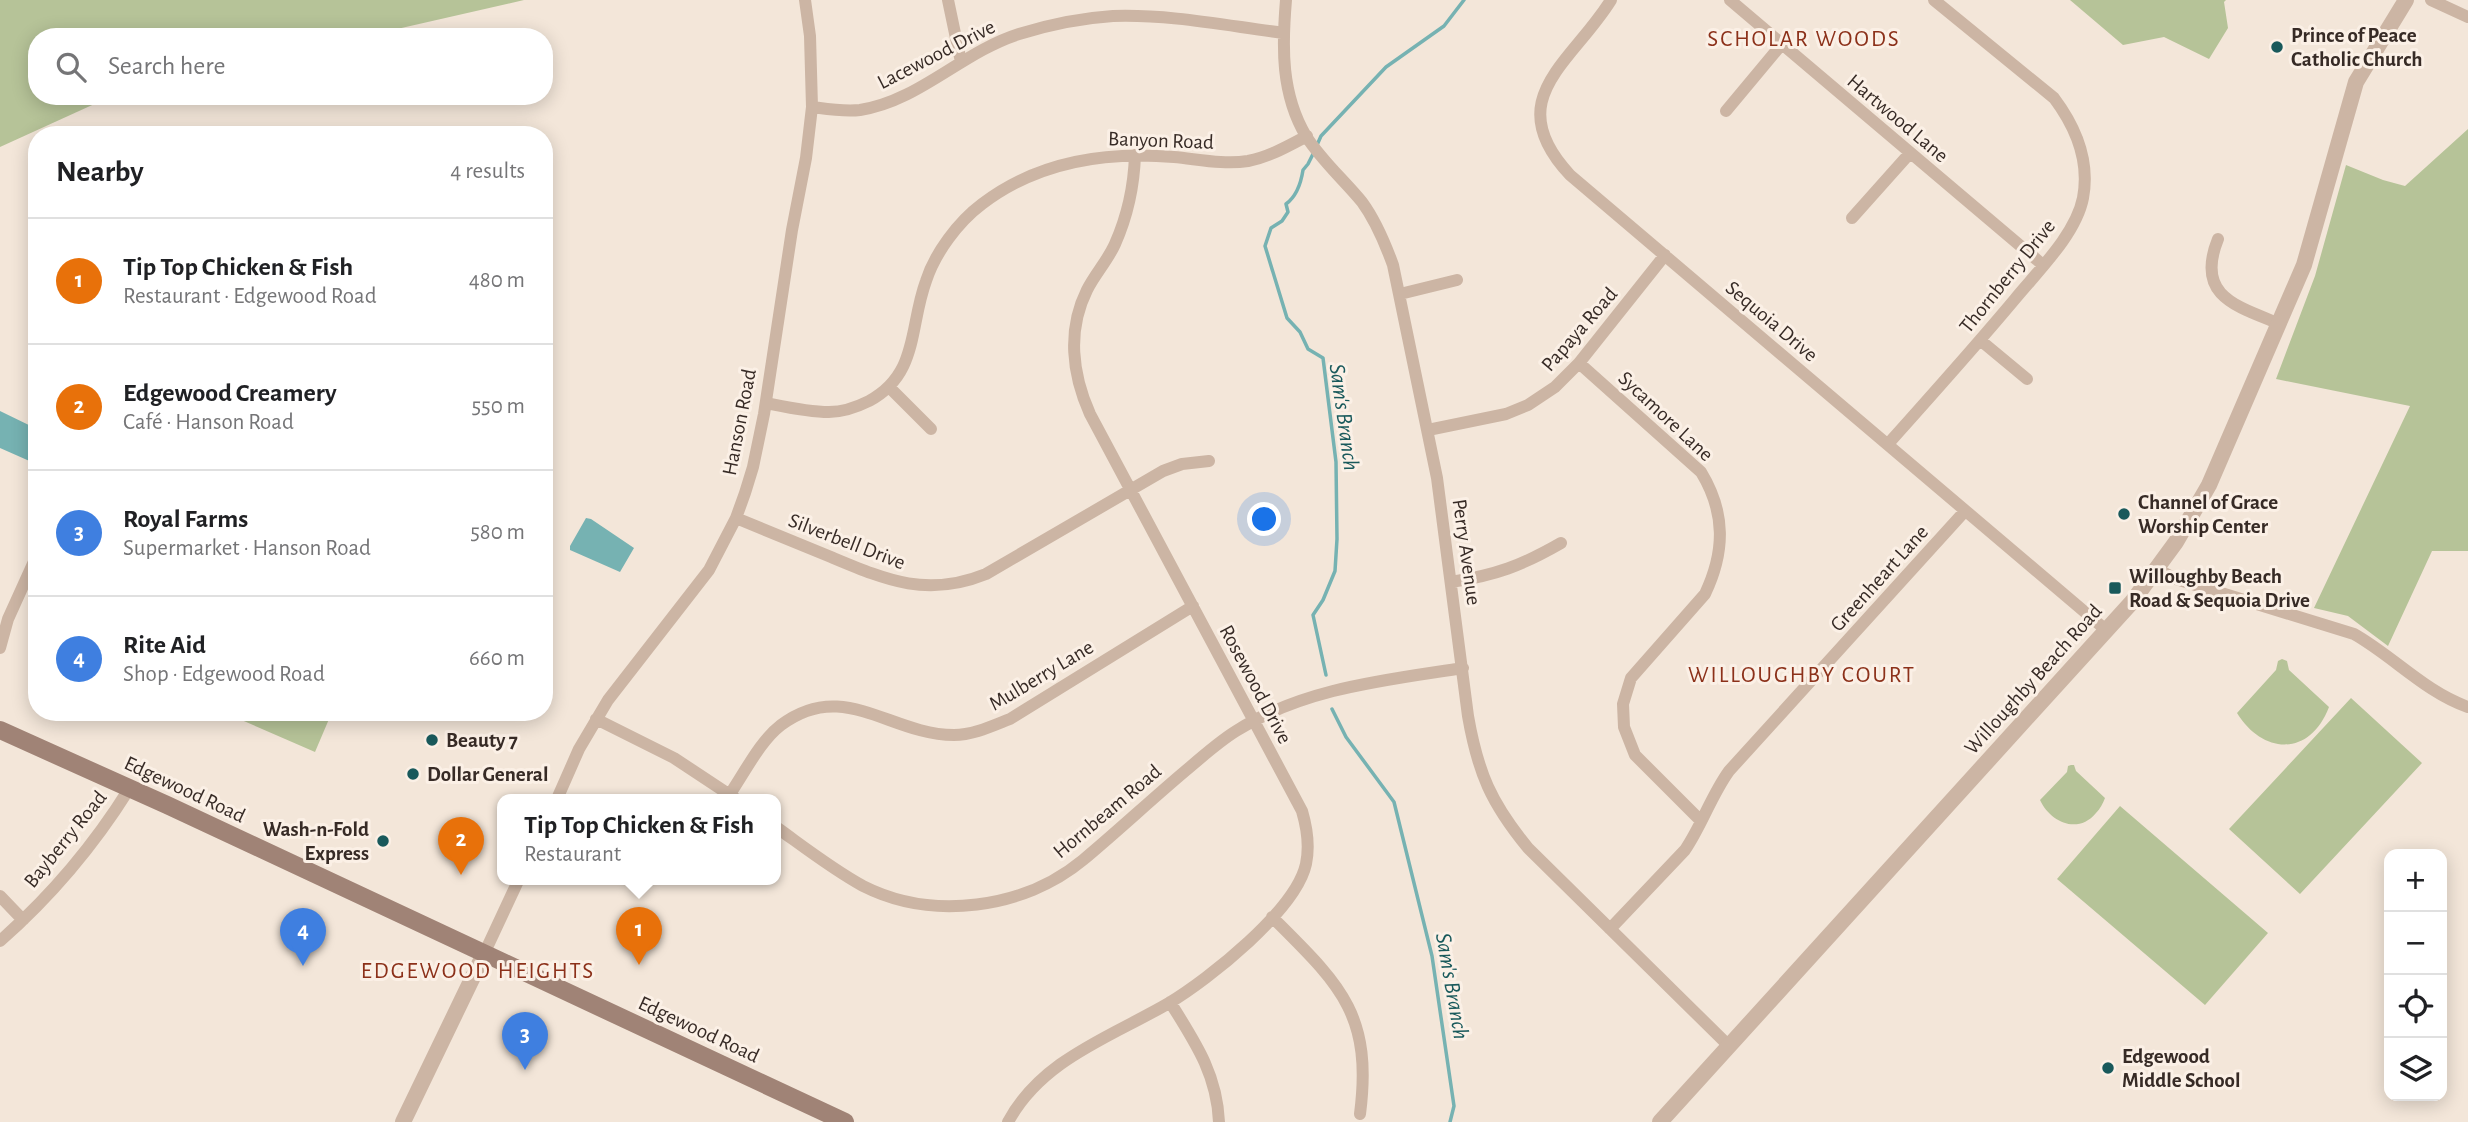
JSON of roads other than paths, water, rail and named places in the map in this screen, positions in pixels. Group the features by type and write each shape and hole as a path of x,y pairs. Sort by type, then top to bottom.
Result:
{"main road":[{"name":"Edgewood Road","path":"0,730 845,1122"}],"street":[{"name":"Hanson Road","path":"559,794 566,774 596,719 631,669 704,578 736,518 753,467 766,403 812,107 810,36 805,0"},
{"path":"948,0 961,62"},
{"name":"Perry Avenue","path":"1286,0 1284,70 1295,110 1307,136 1363,204 1393,265 1437,478 1475,753 1490,794 1506,822 1528,849 1729,1046"},
{"name":"Sequoia Drive","path":"1611,0 1549,82 1540,115 1543,132 1554,158 1570,175 2106,631"},
{"name":"Hartwood Lane","path":"1730,0 2043,265"},
{"name":"Thornberry Drive","path":"1888,444 2043,265 2072,226 2083,197 2084,169 2076,135 2054,98 1934,0"},
{"name":"Willoughby Beach Road","path":"1660,1122 2106,631 2157,569 2209,485 2280,324 2313,237 2356,82 2406,0"},
{"path":"2431,0 2468,17"},
{"name":"Lacewood Drive","path":"812,107 858,110 878,106 898,99 987,47 1018,34 1086,19 1114,16 1155,18 1284,33"},
{"path":"1726,111 1781,45"},
{"name":"Banyon Road","path":"766,403 830,412 845,411 861,405 889,387 905,366 911,351 922,293 935,260 963,222 979,206 1026,177 1051,168 1118,154 1246,161 1268,156 1307,136"},
{"path":"1852,218 1910,153"},
{"name":"Rosewood Drive","path":"1008,1122 1029,1090 1048,1073 1072,1055 1170,1002 1201,981 1258,934 1290,896 1306,866 1309,849 1302,811 1084,400 1074,362 1074,343 1081,304 1115,245 1125,216 1135,155"},
{"path":"2218,239 2210,270 2213,283 2220,294 2227,302 2280,324"},
{"name":"Papaya Road","path":"1428,430 1506,414 1528,405 1555,387 1579,363 1665,255"},
{"path":"1400,294 1457,281"},
{"path":"1980,340 2027,379"},
{"name":"Sycamore Lane","path":"1579,363 1701,472 1709,485 1719,515 1721,547 1712,579 1704,594 1631,678 1623,704 1624,727 1635,755 1701,821"},
{"path":"889,387 931,429"},
{"name":"Silverbell Drive","path":"736,518 886,580 925,586 950,585 986,574 1163,471 1182,464 1209,461"},
{"name":"Greenheart Lane","path":"1610,929 1685,850 1711,799 1729,771 1965,511"},
{"path":"1451,582 1499,573 1535,558 1560,543"},
{"path":"2157,569 2176,579 2354,634 2375,646 2427,685 2454,702 2468,707"},
{"path":"0,648 8,619 28,575"},
{"name":"Mulberry Lane","path":"735,794 779,726 800,713 838,705 882,716 906,728 927,733 955,735 985,729 1010,719 1193,606"},
{"name":"Hornbeam Road","path":"781,831 865,887 898,899 935,905 971,906 991,902 1027,892 1080,862 1223,740 1281,707 1328,691 1463,668"},
{"path":"596,719 674,758 731,794"},
{"name":"Bayberry Road","path":"0,941 55,887 80,858 129,789"},
{"path":"403,1122 516,885"},
{"path":"0,896 23,920"},
{"path":"1272,917 1336,984 1350,1009 1361,1047 1364,1071 1360,1114"},
{"path":"1170,1002 1209,1069 1218,1099 1219,1122"}],"water":[{"path":"0,411 28,425 28,460 0,448"},
{"path":"586,518 634,548 620,572 570,550"}],"waterway":[{"name":"Sam's Branch","path":"1317,145 1321,136 1386,67 1444,26 1464,0"},
{"name":"Sam's Branch","path":"1314,152 1303,170 1296,193 1286,204 1288,212 1282,221 1271,228 1265,246 1287,318 1300,332 1308,349 1323,358 1336,462 1337,539 1335,571 1323,600 1313,615 1326,675"},
{"name":"Sam's Branch","path":"1332,709 1346,737 1394,802 1432,956 1454,1106 1450,1122"}],"place":[{"name":"Prince of Peace Catholic Church","path":"2277,47"},
{"name":"Channel of Grace Worship Center","path":"2124,514"},
{"name":"Willoughby Beach Road & Sequoia Drive","path":"2115,588"},
{"name":"Beauty 7","path":"432,740"},
{"name":"Dollar General","path":"413,774"},
{"name":"Wash-n-Fold Express","path":"383,841"},
{"name":"Edgewood Creamery","path":"461,875"},
{"name":"Tip Top Chicken & Fish","path":"639,965"},
{"name":"Rite Aid","path":"303,966"},
{"name":"Edgewood Middle School","path":"2108,1068"},
{"name":"Royal Farms","path":"525,1070"}],"district":[{"name":"SCHOLAR WOODS","path":"1804,38"},
{"name":"WILLOUGHBY COURT","path":"1802,674"},
{"name":"EDGEWOOD HEIGHTS","path":"478,970"}]}
